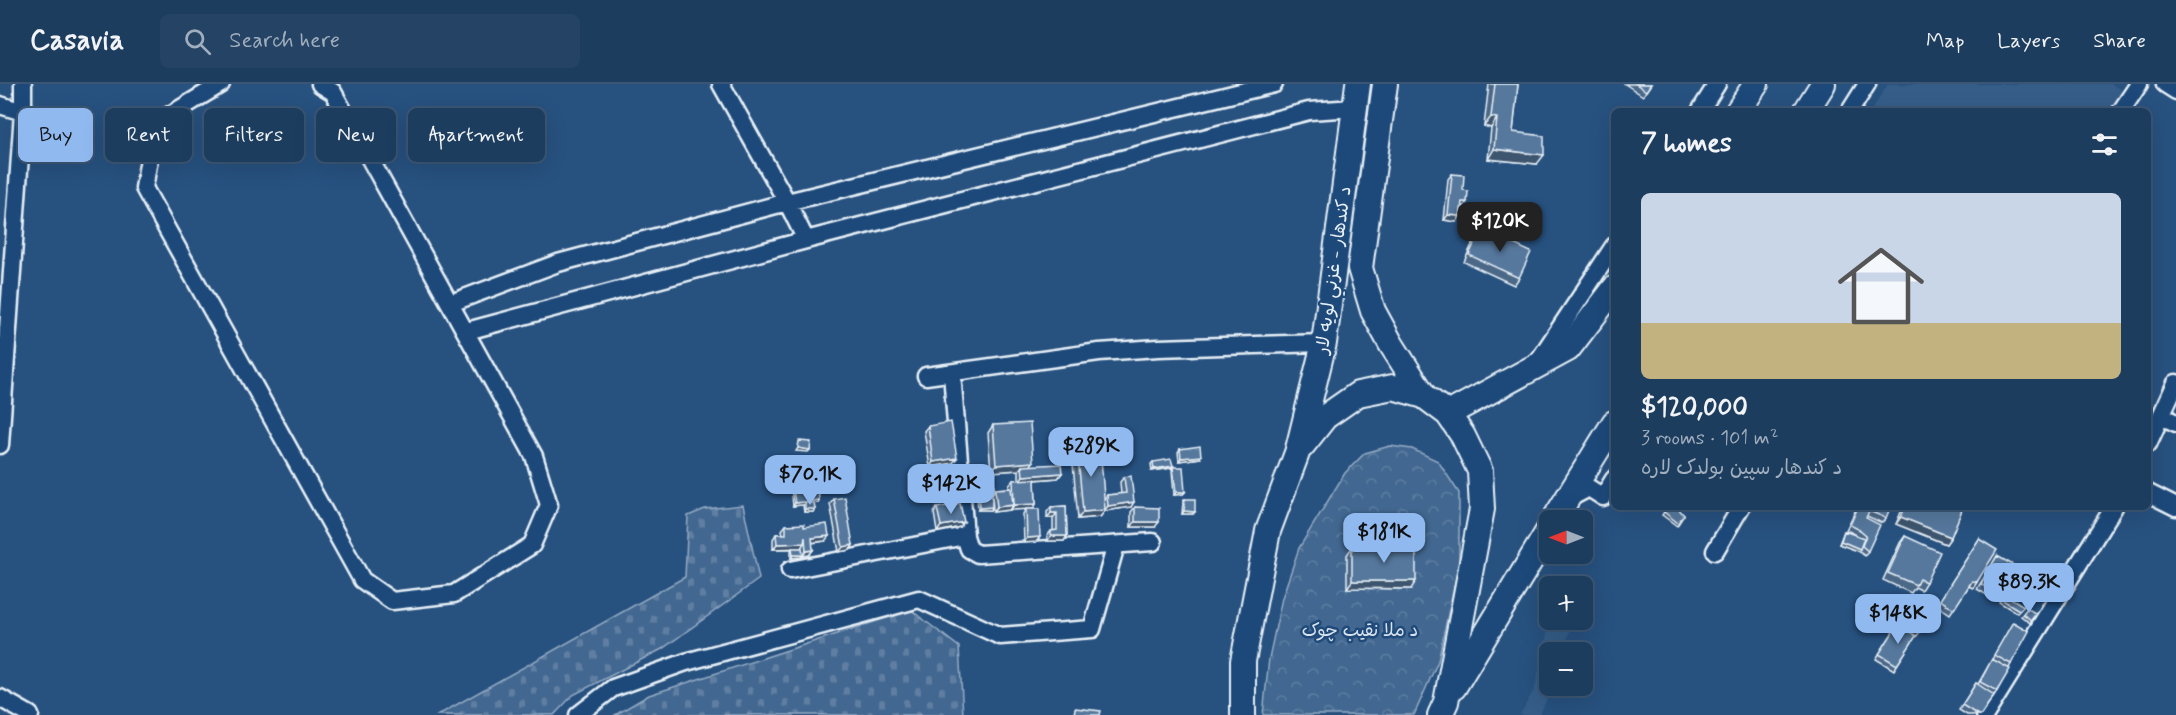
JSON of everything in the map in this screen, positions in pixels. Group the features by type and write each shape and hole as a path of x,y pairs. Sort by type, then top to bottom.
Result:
{"highway":[{"name":"د کندهار - غزني لويه لار","path":"1243,715 1243,661 1268,531 1297,453 1324,344 1358,84"},
{"name":"د کندهار - غزني لويه لار","path":"1384,84 1360,268 1373,311 1425,396 1448,414 1463,435 1480,471 1482,509 1443,708"},
{"path":"1740,108 1756,84"},
{"path":"1808,108 1823,84"},
{"path":"1448,414 1568,349 1611,293"},
{"name":"د کندهار - غزني لويه لار","path":"1297,453 1325,417 1358,394 1393,387 1425,396"},
{"path":"1560,510 1611,428"},
{"path":"1443,708 1539,547"}],"street":[{"path":"22,84 23,108"},
{"path":"23,108 23,90 28,84"},
{"path":"221,84 155,124 144,188 362,580 392,601 454,594 532,545 549,505 534,456 467,331 333,92 320,84"},
{"path":"721,84 806,240"},
{"path":"451,303 558,263 787,202 1274,84"},
{"path":"1702,108 1717,84"},
{"path":"1852,108 1867,84"},
{"path":"2123,108 2139,84"},
{"path":"2165,84 2176,91"},
{"path":"0,105 18,110"},
{"path":"467,331 806,240 1310,111 1355,108"},
{"path":"0,444 20,162"},
{"path":"1535,366 1611,251"},
{"path":"926,376 1099,352 1158,348 1324,344"},
{"path":"952,373 965,536 969,549 978,554 1153,542"},
{"path":"2151,441 2169,420 2176,383"},
{"path":"1567,500 1588,488 1608,496"},
{"path":"2151,494 2176,507"},
{"path":"1715,551 1739,510"},
{"path":"1985,715 2113,510"},
{"path":"790,570 965,536"},
{"path":"578,715 613,688 686,662 920,599 1000,636 1092,629 1116,545"},
{"path":"0,698 30,715"}],"shaded area":[{"path":"1888,84 2112,84 2128,95 2120,108 1873,108"},
{"path":"1548,630 1570,630 1566,642 1545,642"},
{"path":"1539,670 1539,696 1548,696 1540,715 1520,715 1535,688"}],"green space":[{"name":"د ملا نقيب چوک","path":"1390,446 1412,449 1438,461 1459,493 1459,563 1438,661 1414,715 1263,715 1269,658 1282,598 1299,548 1345,473 1365,453"},
{"path":"743,505 759,579 662,649 573,695 554,715 438,715 685,577 688,516 705,509"},
{"path":"911,610 959,647 963,715 615,715 649,695"}],"building":[{"path":"1495,84 1518,84 1513,132 1544,136 1544,155 1494,149 1497,118 1491,117"},
{"path":"1636,84 1651,84 1646,91"},
{"path":"1452,174 1464,175 1463,190 1468,191 1467,202 1462,202 1460,216 1448,215"},
{"path":"1481,229 1531,252 1519,278 1469,255"},
{"path":"951,422 957,458 933,462 928,426"},
{"path":"1030,423 1033,462 996,465 993,425"},
{"path":"799,441 811,442 810,450 798,448"},
{"path":"1100,444 1105,510 1083,512 1077,446"},
{"path":"1200,446 1201,456 1181,458 1180,449"},
{"path":"833,458 835,469 825,470 824,460"},
{"path":"1171,459 1173,466 1154,469 1153,462"},
{"path":"1061,464 1062,473 1023,476 1022,466"},
{"path":"1173,467 1183,467 1185,492 1176,492"},
{"path":"790,469 792,483 782,484 781,470"},
{"path":"1131,476 1134,502 1108,506 1107,495 1126,493 1124,477"},
{"path":"1035,479 1036,504 1014,505 1013,480"},
{"path":"801,482 801,486 818,484 819,500 795,503 792,483"},
{"path":"978,483 994,483 994,491 978,492"},
{"path":"1011,488 1013,505 997,507 995,489"},
{"path":"979,493 992,493 992,507 980,508"},
{"path":"845,497 853,545 843,547 834,499"},
{"path":"1185,499 1195,499 1195,512 1184,511"},
{"path":"805,503 814,503 815,509 805,509"},
{"path":"960,503 964,522 941,526 937,508"},
{"path":"1066,506 1067,536 1051,536 1051,531 1057,530 1057,513 1051,513 1051,507"},
{"path":"1135,507 1159,508 1159,522 1135,522"},
{"path":"1026,509 1039,509 1040,537 1027,538"},
{"path":"1680,510 1684,515 1678,523 1664,512"},
{"path":"1857,510 1889,510 1886,518 1869,511 1866,518 1880,525 1868,551 1862,546 1866,535 1850,525"},
{"path":"1904,510 1962,510 1951,537 1901,517"},
{"path":"804,524 804,527 827,524 829,536 812,538 813,550 806,551 805,537 804,543 777,544 776,534 786,534 786,525"},
{"path":"1844,531 1864,538 1860,549 1841,541"},
{"path":"1905,536 1940,552 1926,582 1919,579 1916,585 1888,573"},
{"path":"1979,539 1997,550 1977,582 1972,581 1954,609 1940,600"},
{"path":"1352,547 1416,547 1416,581 1352,581"},
{"path":"792,548 802,548 803,555 793,555"},
{"path":"1997,556 2015,566 1999,595 1981,584"},
{"path":"2004,594 2024,606 2019,610 2001,599"},
{"path":"1910,605 1929,617 1920,632 1901,621"},
{"path":"2027,608 2036,614 2031,620 2023,614"},
{"path":"2013,622 2029,631 2011,664 1994,655"},
{"path":"1898,624 1916,636 1897,665 1879,654"},
{"path":"1992,659 2010,669 1997,691 1980,682"},
{"path":"1976,683 1994,695 1981,715 1962,705"},
{"path":"1075,708 1101,711 1100,715 1074,715"}]}
